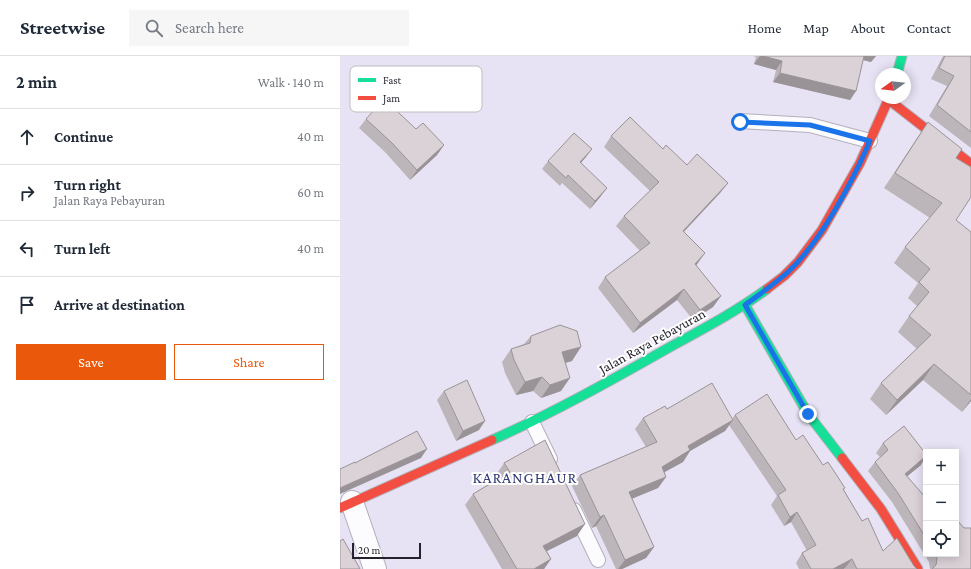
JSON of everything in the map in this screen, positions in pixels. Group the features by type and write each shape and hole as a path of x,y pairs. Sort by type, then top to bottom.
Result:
{"main road":[{"path":"898,68 902,56"},
{"name":"Jalan Raya Pebayuran","path":"346,505 532,422 634,368 745,305 789,271 811,246 835,210 887,104"},
{"path":"895,104 971,164"},
{"path":"745,305 808,414 881,509 918,569"}],"street":[{"path":"346,505 375,569"}],"lane":[{"path":"740,122 810,125 870,141"},
{"path":"532,422 555,470"},
{"path":"568,498 598,560"}],"building":[{"path":"763,56 864,56 856,91 780,73 782,61"},
{"path":"945,56 971,56 971,132 937,105 954,76 939,68"},
{"path":"372,112 398,112 416,129 423,123 444,145 417,170 392,143 366,119"},
{"path":"630,117 663,149 666,145 687,165 697,154 728,183 683,231 705,253 695,264 721,296 700,310 684,289 640,323 605,277 650,243 624,216 659,182 611,136"},
{"path":"928,122 962,149 956,158 971,167 971,197 956,220 971,232 971,395 934,364 897,400 881,383 931,335 909,316 929,292 919,282 930,269 905,247 942,203 895,173"},
{"path":"574,133 592,149 580,162 607,188 595,201 568,175 566,178 548,161"},
{"path":"560,325 577,331 581,347 562,352 570,378 550,385 542,377 525,382 514,360 511,349 530,343 531,336"},
{"path":"467,380 485,421 463,431 444,391"},
{"path":"712,383 733,420 688,446 690,450 662,467 666,477 629,492 654,547 625,560 604,515 600,517 580,475 657,442 643,418 665,406 667,409"},
{"path":"767,394 796,440 803,435 823,465 828,462 845,488 843,489 862,521 868,518 883,551 897,538 917,569 857,569 852,559 833,569 811,569 802,553 816,545 797,512 790,517 778,495 786,490 735,415"},
{"path":"904,426 923,450 923,459 905,474 923,495 923,533 898,493 875,462 888,450 883,443"},
{"path":"417,431 427,449 340,488 340,469 355,463"},
{"path":"545,440 585,524 543,546 551,559 534,569 517,569 473,494 510,472 504,463"},
{"path":"959,522 964,528 971,528 971,569 932,569 936,565 937,557 959,557"},
{"path":"343,539 360,569 340,569 340,541"}],"traffic: fast":[{"path":"899,68 902,56"},
{"path":"492,440 537,419 604,384 720,320 767,289"},
{"path":"745,305 808,414 842,458"}],"traffic: jam":[{"path":"767,289 784,276 798,262 822,230 860,163 886,104"},
{"path":"894,104 971,164"},
{"path":"340,508 492,440"},
{"path":"842,458 881,509 918,569"}],"district":[{"name":"KARANGHAUR","path":"525,477"}],"route":[{"path":"740,122 810,125 870,141 864,156 835,210 811,246 789,271 745,305 808,414"}]}
